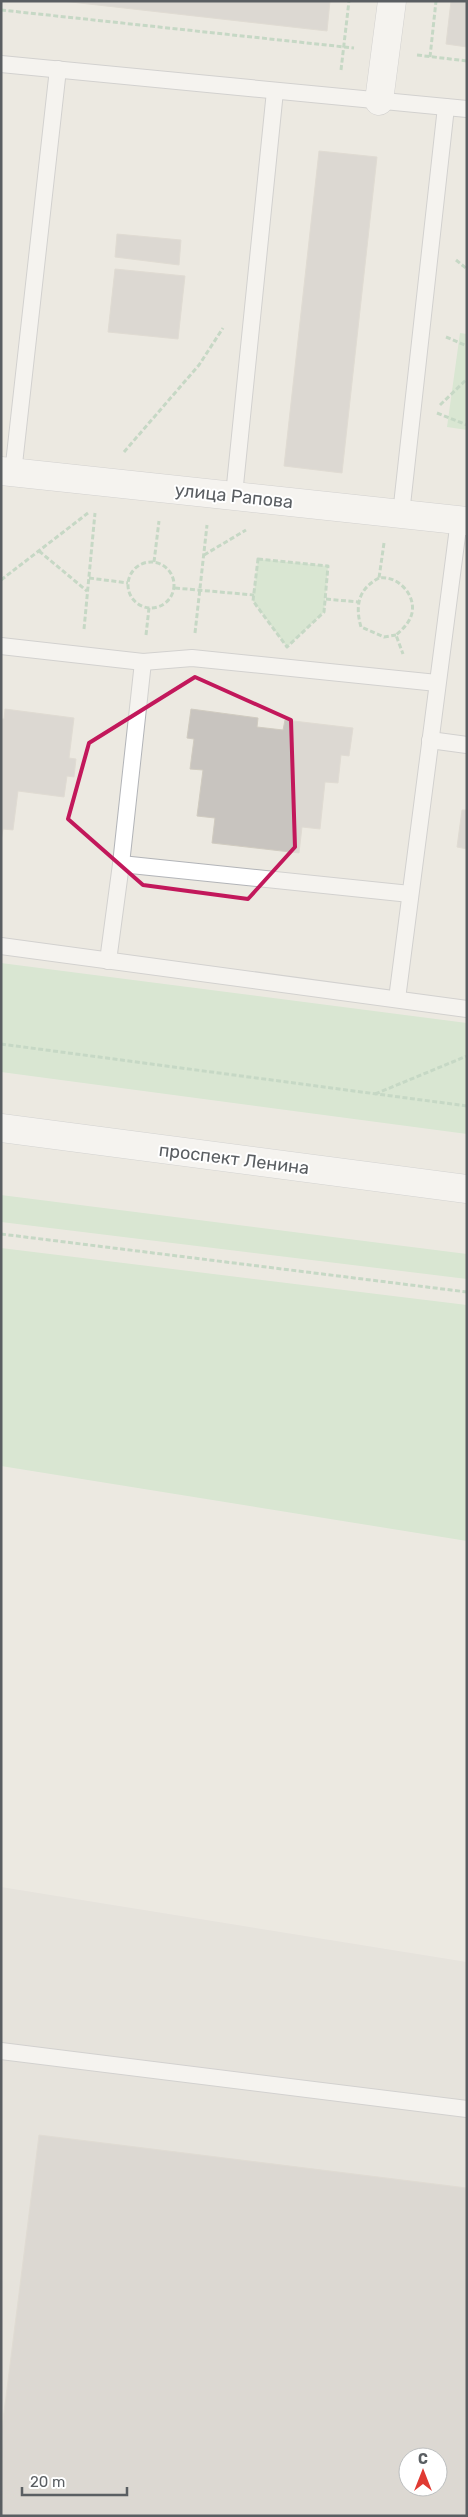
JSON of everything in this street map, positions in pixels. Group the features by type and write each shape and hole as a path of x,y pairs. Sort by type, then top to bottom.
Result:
{"street":[{"path":"379,101 387,52 392,1"},
{"name":"улица Рапова","path":"7,472 463,521"},
{"name":"проспект Ленина","path":"1,1128 467,1189"}],"lane":[{"path":"1,64 467,109"},
{"path":"7,472 58,69"},
{"path":"234,495 275,91"},
{"path":"401,514 446,107"},
{"path":"397,999 437,683 463,521"},
{"path":"1,646 143,662 192,658 437,683"},
{"path":"108,961 121,864 143,662"},
{"path":"430,740 467,745"},
{"path":"121,864 410,894"},
{"path":"1,946 467,1008"},
{"path":"1,2051 467,2109"}],"path":[{"path":"337,97 349,1"},
{"path":"430,56 436,1"},
{"path":"1,10 467,60"},
{"path":"111,483 113,465 199,365 225,325"},
{"path":"1,580 96,508 82,655"},
{"path":"154,562 160,513"},
{"path":"192,658 207,518"},
{"path":"203,556 254,525"},
{"path":"379,578 385,536"},
{"path":"39,551 88,592"},
{"path":"258,559 328,566 326,600 324,612 287,647 254,601 258,559"},
{"path":"154,562 164,564 170,570 175,588 166,603 149,608 133,600 128,591 128,583 136,566 154,562"},
{"path":"386,577 396,581 410,596 412,612 404,627 396,635 384,637 361,627 358,615 358,602 363,590 379,578 386,577"},
{"path":"89,578 128,583"},
{"path":"175,588 254,595"},
{"path":"326,600 358,602"},
{"path":"396,635 413,680"},
{"path":"1,1044 467,1106"},
{"path":"374,1094 467,1056"},
{"path":"1,1234 467,1292"}],"highlighted area":[{"path":"195,677 291,720 295,847 248,899 143,885 68,819 89,743"}],"shaded area":[{"path":"1,1887 467,1962 467,2516 1,2516"}],"green space":[{"path":"460,333 467,334 467,430 447,427"},
{"path":"258,559 328,566 324,612 287,647 253,601"},
{"path":"1,963 467,1023 467,1134 1,1072"},
{"path":"1,1195 467,1254 467,1279 1,1222"},
{"path":"1,1248 467,1305 467,1541 1,1466"}],"building":[{"path":"62,1 330,1 327,31"},
{"path":"451,1 467,1 467,47 446,44"},
{"path":"319,151 377,157 342,473 284,466"},
{"path":"117,234 181,240 179,265 115,257"},
{"path":"115,269 185,276 178,339 108,332"},
{"path":"5,709 74,718 69,758 76,759 74,777 67,776 64,797 18,791 13,830 3,829 1,841 1,719 4,719"},
{"path":"191,709 258,718 257,727 283,730 285,720 353,728 349,756 341,755 338,783 325,782 320,829 302,827 299,853 212,843 215,818 197,816 203,770 190,769 194,739 187,738"},
{"path":"462,810 467,810 467,849 457,847"},
{"path":"39,2135 467,2188 467,2516 1,2516 1,2436"}]}
